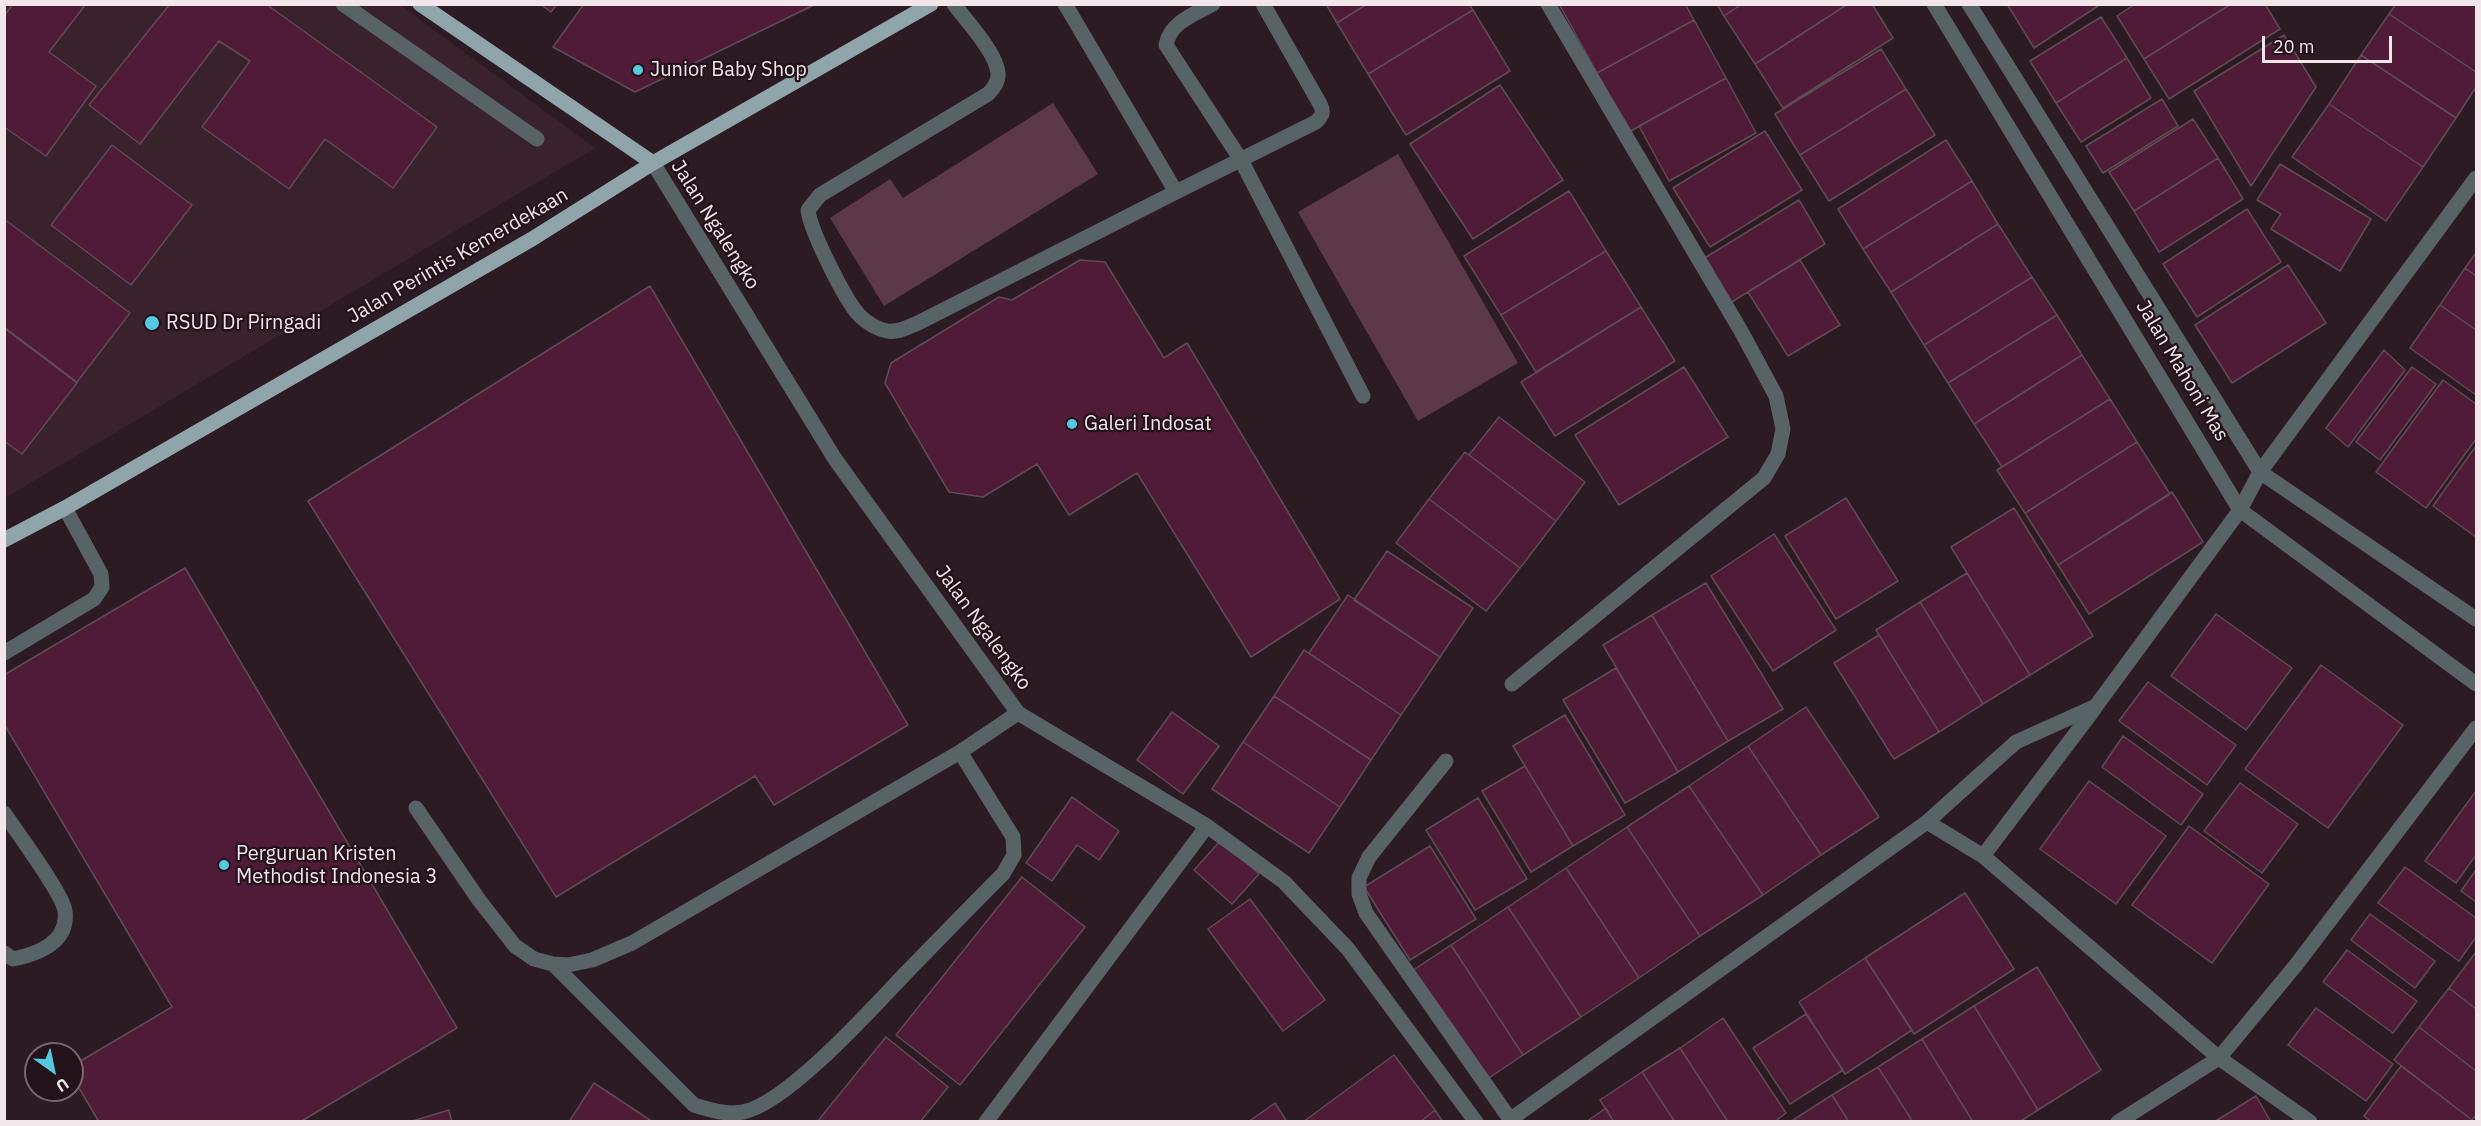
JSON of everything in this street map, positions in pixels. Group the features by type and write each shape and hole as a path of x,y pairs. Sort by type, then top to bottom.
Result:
{"main road":[{"path":"420,4 653,163"},
{"name":"Jalan Perintis Kemerdekaan","path":"4,540 65,508 532,239 653,163 931,4"}],"street":[{"path":"342,4 537,139"},
{"path":"954,4 992,56 999,74 996,85 988,94 820,195 808,210 815,236 854,308 867,322 887,331 899,330 918,323 1316,122 1322,116 1323,110 1263,4"},
{"path":"1065,4 1176,192"},
{"path":"1213,4 1178,23 1167,37 1166,45 1241,160 1364,396"},
{"path":"1512,684 1764,478 1778,454 1783,429 1776,396 1741,331 1548,4"},
{"name":"Jalan Mahoni Mas","path":"1934,4 2240,510 2476,684"},
{"name":"Jalan Mahoni Mas","path":"1969,4 2260,472 2476,619"},
{"name":"Jalan Ngalengko","path":"653,163 835,459 1018,713 1207,826 1284,882 1348,949 1476,1122"},
{"path":"1983,856 2240,510 2260,472 2476,178"},
{"path":"4,653 94,599 102,587 101,574 65,508"},
{"path":"1446,761 1369,857 1359,878 1359,894 1366,912 1512,1120 1927,822 2016,742 2096,706"},
{"path":"416,808 479,900 515,946 534,959 553,964 568,964 592,960 632,942 960,752 1018,713"},
{"path":"2118,1122 2219,1058 2296,965 2476,728"},
{"path":"553,964 694,1105 723,1113 744,1112 768,1101 795,1081 854,1027 1003,874 1014,855 1012,837 960,752"},
{"path":"4,813 56,892 65,911 62,930 54,943 33,955 13,959 4,953"},
{"path":"1927,822 1983,856 2219,1058 2310,1122"},
{"path":"986,1122 1207,826"}],"shaded area":[{"name":"RSUD Dr Pirngadi","path":"4,5 400,5 595,148 5,498"},
{"path":"1053,103 1098,174 884,306 830,218 890,179 903,198"},
{"path":"1398,154 1518,363 1418,421 1298,212"}],"building":[{"path":"13,4 86,4 49,52 96,86 46,156 4,127 4,16"},
{"path":"170,4 266,4 437,127 393,188 325,139 289,189 202,127 250,61 219,41 140,144 89,105"},
{"path":"540,4 557,4 551,12"},
{"name":"Junior Baby Shop","path":"584,4 816,4 635,92 553,47"},
{"path":"1326,4 1367,4 1337,23"},
{"path":"1367,4 1469,4 1473,10 1368,74 1337,23"},
{"path":"1559,4 1685,4 1694,20 1597,73"},
{"path":"1717,4 1742,4 1724,16"},
{"path":"1742,4 1848,4 1755,64 1724,16"},
{"path":"1848,4 1872,4 1893,38 1783,108 1755,64"},
{"path":"2007,4 2101,4 2034,48"},
{"path":"2135,4 2231,4 2144,59 2117,16"},
{"path":"2231,4 2265,4 2280,29 2169,99 2144,59"},
{"path":"2396,4 2476,4 2476,72 2389,14"},
{"path":"1473,10 1510,71 1406,135 1368,74"},
{"path":"2389,14 2476,72 2476,87 2456,118 2361,55"},
{"path":"2101,17 2127,58 2056,103 2030,61"},
{"path":"1694,20 1726,78 1629,132 1597,73"},
{"path":"2284,35 2316,87 2251,186 2194,91"},
{"path":"1881,49 1906,89 1800,155 1775,114"},
{"path":"2361,55 2456,118 2423,167 2329,104"},
{"path":"2127,58 2151,98 2081,142 2056,103"},
{"path":"1726,78 1756,133 1669,181 1639,126"},
{"path":"1500,85 1563,180 1473,239 1410,144"},
{"path":"1906,89 1935,135 1829,201 1800,155"},
{"path":"2162,99 2178,126 2103,173 2086,146"},
{"path":"2329,104 2423,167 2386,221 2292,157"},
{"path":"2193,119 2218,158 2134,211 2109,172"},
{"path":"1765,131 1802,190 1710,247 1673,188"},
{"path":"1946,140 1972,181 1863,249 1838,209"},
{"path":"112,145 192,205 131,285 51,225"},
{"path":"2218,158 2243,199 2159,252 2134,211"},
{"path":"2280,164 2371,219 2340,271 2271,229 2281,214 2257,200"},
{"path":"1972,181 1998,224 1891,292 1863,249"},
{"path":"1569,191 1606,251 1501,315 1464,256"},
{"path":"1799,200 1825,244 1730,303 1703,259"},
{"path":"2247,209 2281,262 2197,317 2163,264"},
{"path":"4,219 130,313 77,382 4,327"},
{"path":"1998,224 2032,277 1924,345 1891,292"},
{"path":"1606,251 1641,307 1536,372 1501,315"},
{"path":"2476,253 2476,276 2465,268"},
{"name":"Galeri Indosat","path":"1080,260 1105,262 1164,358 1187,343 1340,599 1251,657 1137,473 1069,515 1037,464 983,497 949,492 885,383 891,363 999,297 1012,300"},
{"path":"1800,260 1840,325 1788,356 1748,292"},
{"path":"2288,265 2326,323 2232,383 2195,325"},
{"path":"2465,268 2476,276 2476,330 2440,305"},
{"path":"2032,277 2057,315 1948,383 1924,345"},
{"path":"650,286 908,725 774,805 755,776 556,897 308,501"},
{"path":"2440,305 2476,330 2476,395 2410,348"},
{"path":"1641,307 1675,361 1555,436 1521,382"},
{"path":"2057,315 2082,355 1974,424 1948,383"},
{"path":"4,328 77,383 22,454 4,441"},
{"path":"2384,350 2405,370 2348,447 2326,428"},
{"path":"2082,355 2110,399 2002,467 1974,424"},
{"path":"1684,367 1728,437 1619,505 1575,435"},
{"path":"2412,367 2436,384 2380,460 2356,442"},
{"path":"2443,380 2476,404 2476,439 2426,508 2376,472"},
{"path":"2110,399 2137,442 2025,513 1997,470"},
{"path":"1499,417 1585,482 1556,521 1469,455"},
{"path":"2137,442 2170,494 2058,565 2025,513"},
{"path":"2476,446 2476,537 2433,506"},
{"path":"1465,452 1556,521 1520,568 1429,499"},
{"path":"2172,492 2203,542 2089,614 2058,565"},
{"path":"1846,498 1898,581 1836,619 1785,536"},
{"path":"1429,499 1520,568 1486,611 1396,543"},
{"path":"2014,508 2093,636 2030,675 1951,547"},
{"path":"1774,534 1836,630 1773,671 1711,576"},
{"path":"1387,551 1473,608 1440,657 1354,600"},
{"name":"Perguruan Kristen Methodist Indonesia 3","path":"185,568 457,1028 300,1122 99,1122 84,1096 84,1059 172,1007 4,724 4,675"},
{"path":"1967,573 2030,675 1983,704 1920,602"},
{"path":"1706,583 1783,709 1728,741 1652,615"},
{"path":"1348,595 1440,657 1401,715 1309,653"},
{"path":"1920,602 1983,704 1939,732 1876,630"},
{"path":"2216,614 2292,668 2246,730 2171,676"},
{"path":"1652,615 1728,741 1678,772 1603,645"},
{"path":"1879,635 1939,732 1894,759 1834,663"},
{"path":"1304,650 1401,715 1371,760 1274,696"},
{"path":"2321,665 2403,725 2328,828 2245,769"},
{"path":"1616,668 1678,772 1625,803 1563,700"},
{"path":"2148,682 2236,745 2207,785 2119,721"},
{"path":"1274,696 1371,760 1340,807 1243,742"},
{"path":"1806,707 1879,817 1821,855 1748,746"},
{"path":"1172,712 1219,746 1183,794 1137,760"},
{"path":"1565,715 1625,815 1573,846 1513,746"},
{"path":"2123,736 2203,794 2181,825 2102,767"},
{"path":"1243,742 1340,807 1309,853 1212,789"},
{"path":"1748,746 1821,855 1763,895 1689,786"},
{"path":"1525,766 1573,846 1531,872 1482,791"},
{"path":"2089,781 2166,836 2116,904 2040,849"},
{"path":"2240,783 2298,824 2262,873 2204,831"},
{"path":"1689,786 1763,895 1700,936 1627,827"},
{"path":"2476,791 2476,855 2456,883 2425,861"},
{"path":"1072,797 1119,831 1099,860 1077,845 1052,881 1026,863"},
{"path":"1478,798 1527,879 1475,910 1426,830"},
{"path":"2189,826 2269,884 2212,963 2132,905"},
{"path":"1627,827 1700,936 1639,978 1566,868"},
{"path":"1221,840 1259,874 1232,904 1194,870"},
{"path":"1430,846 1476,919 1410,960 1364,887"},
{"path":"2405,867 2476,918 2476,937 2459,961 2378,903"},
{"path":"1566,868 1639,978 1581,1017 1508,907"},
{"path":"2476,870 2476,902 2461,891"},
{"path":"1022,877 1085,927 960,1085 896,1035"},
{"path":"1965,893 2014,969 1914,1034 1865,958"},
{"path":"1250,899 1325,1000 1283,1031 1208,929"},
{"path":"1508,907 1581,1017 1523,1055 1451,945"},
{"path":"2370,914 2435,961 2415,988 2351,940"},
{"path":"1451,945 1523,1055 1486,1080 1412,971"},
{"path":"2347,950 2417,1001 2393,1033 2323,982"},
{"path":"2476,952 2476,1009 2449,988"},
{"path":"1865,958 1912,1030 1845,1074 1799,1002"},
{"path":"2037,967 2101,1070 2038,1110 1974,1006"},
{"path":"2449,988 2476,1009 2476,1071 2419,1027"},
{"path":"1974,1006 2038,1110 2019,1122 1973,1122 1922,1039"},
{"path":"2316,1008 2393,1064 2366,1101 2288,1045"},
{"path":"1806,1014 1843,1070 1790,1104 1753,1048"},
{"path":"1723,1018 1786,1113 1774,1122 1728,1122 1680,1048"},
{"path":"2419,1027 2476,1071 2476,1115 2472,1120 2394,1060"},
{"path":"886,1037 948,1087 920,1122 817,1122"},
{"path":"1922,1039 1973,1122 1913,1122 1878,1067"},
{"path":"1680,1048 1728,1122 1675,1122 1642,1072"},
{"path":"1394,1055 1435,1110 1420,1122 1303,1122"},
{"path":"2401,1066 2472,1120 2471,1122 2371,1122 2364,1116"},
{"path":"1878,1067 1913,1122 1849,1122 1832,1095"},
{"path":"1642,1072 1675,1122 1614,1122 1600,1100"},
{"path":"594,1083 653,1122 569,1122"},
{"path":"1832,1095 1849,1122 1790,1122"},
{"path":"2256,1096 2271,1122 2214,1122"},
{"path":"1275,1103 1287,1122 1248,1122"},
{"path":"1606,1108 1614,1122 1586,1122"},
{"path":"449,1110 452,1122 409,1122"},
{"path":"1435,1110 1443,1122 1420,1122"}],"place":[{"name":"Junior Baby Shop","path":"638,70"},
{"name":"RSUD Dr Pirngadi","path":"152,323"},
{"name":"Galeri Indosat","path":"1072,424"},
{"name":"Perguruan Kristen Methodist Indonesia 3","path":"224,865"}]}
